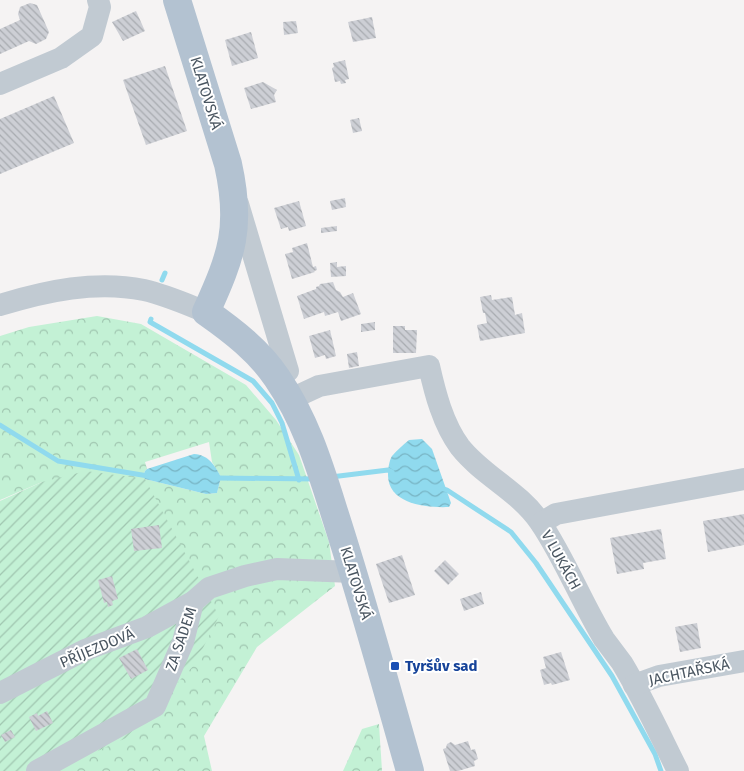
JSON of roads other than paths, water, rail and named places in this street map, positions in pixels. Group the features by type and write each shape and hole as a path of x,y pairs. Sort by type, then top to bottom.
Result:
{"main road":[{"name":"KLATOVSKÁ","path":"177,0 228,164 233,186 234,235 229,258 206,312 233,331 258,354 291,399 301,418 354,572 410,771"}],"street":[{"path":"0,84 61,58 92,36 100,6 98,0"},
{"name":"KLATOVSKÁ","path":"233,186 288,371"},
{"path":"0,305 24,298 94,286 143,290 164,295 206,312"},
{"name":"V LUKÁCH","path":"291,399 319,386 429,366 435,391 448,427 460,447 513,493 533,512 541,523 558,551 604,639 622,663 678,771"},
{"path":"541,523 556,514 744,479"},
{"name":"ZA SADEM","path":"37,771 155,706 183,642 193,602 209,588 277,568 354,572"},
{"name":"PŘÍJEZDOVÁ","path":"0,693 86,650 147,627 193,602"},
{"name":"JACHTAŘSKÁ","path":"634,685 659,676 744,661"}],"water":[{"path":"422,439 432,449 451,503 449,507 420,505 410,502 401,498 390,485 388,470 392,456 409,440"},
{"path":"194,454 208,459 219,473 221,477 217,493 206,494 145,479 143,476 147,469"}],"waterway":[{"path":"162,280 165,273"},
{"path":"151,319 150,322 253,381 272,403 282,423 299,480"},
{"path":"0,425 58,461 148,476"},
{"path":"331,477 388,470 392,472"},
{"path":"217,478 316,479"},
{"path":"441,488 511,532 536,563 612,676 655,754 661,771"}],"place":[{"name":"Tyršův sad","path":"395,666"}]}
